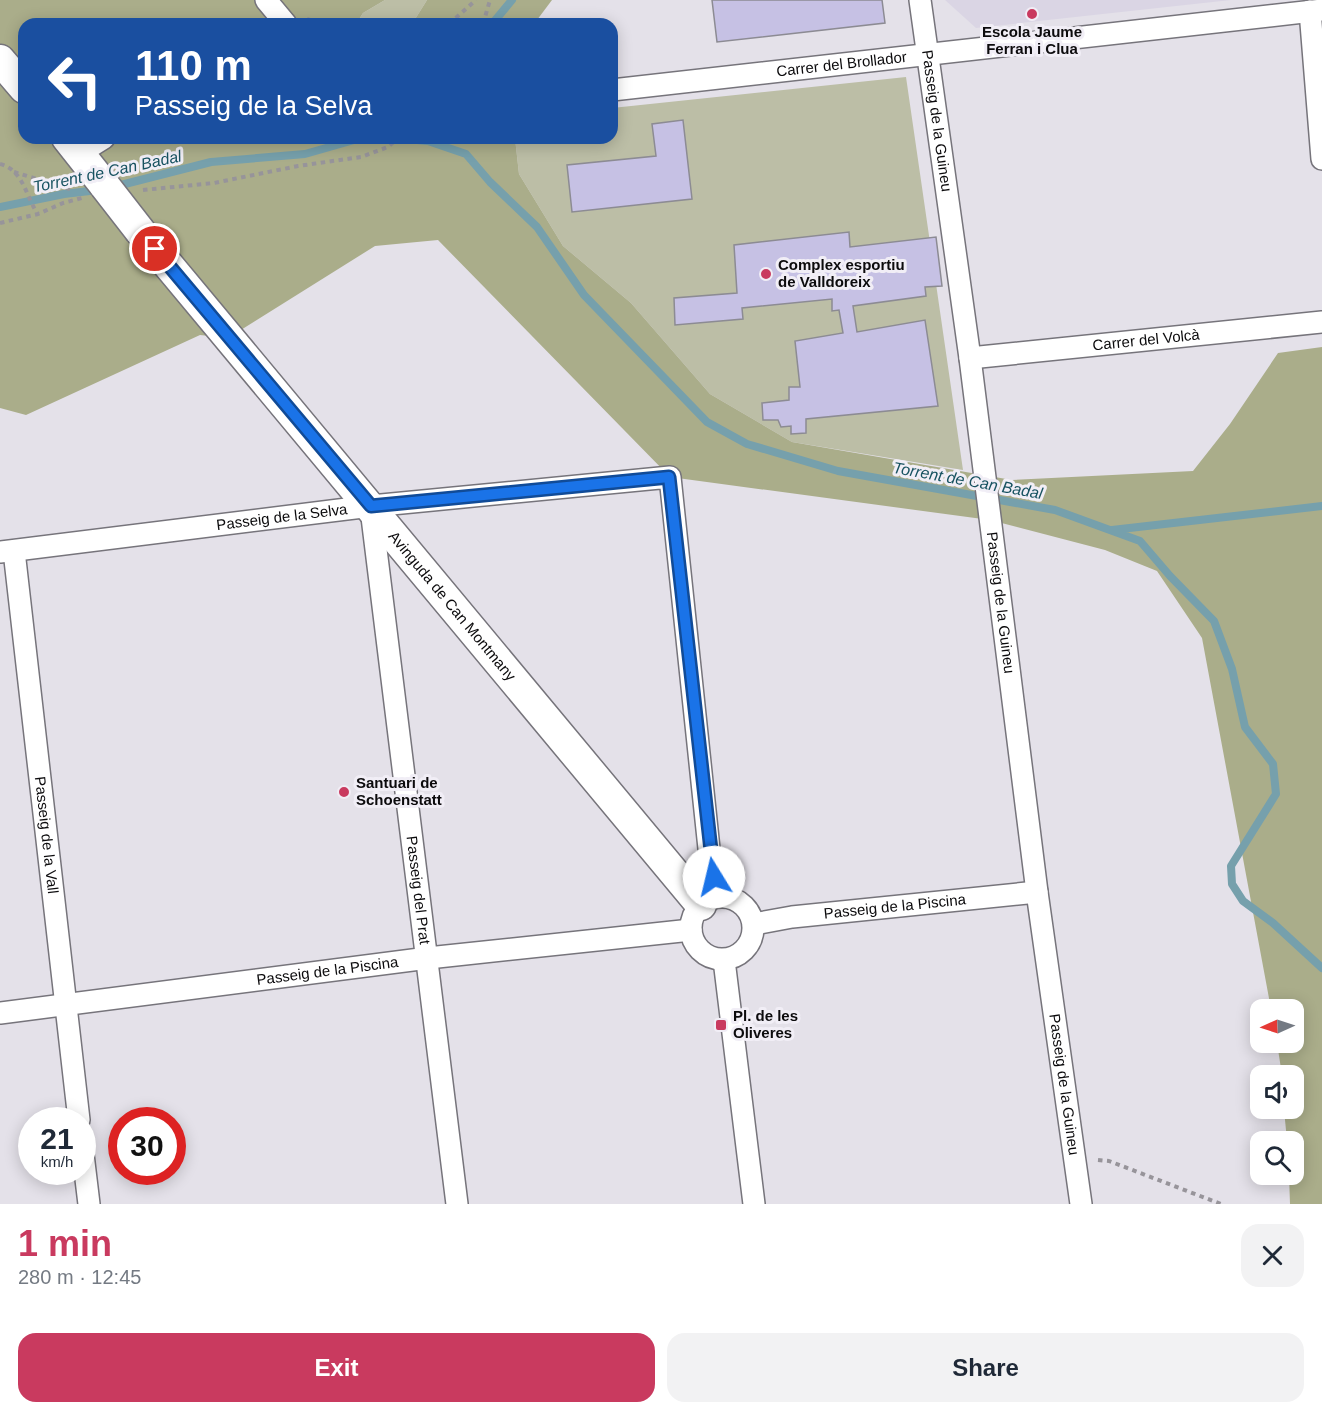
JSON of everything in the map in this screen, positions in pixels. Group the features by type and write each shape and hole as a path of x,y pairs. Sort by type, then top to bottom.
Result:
{"street":[{"path":"266,0 281,18"},
{"name":"Passeig de la Guineu","path":"920,0 970,358 1037,892 1081,1204"},
{"path":"1316,10 1322,159"},
{"name":"Carrer del Brollador","path":"618,89 1316,10"},
{"path":"0,60 18,81"},
{"name":"Avinguda de Can Montmany","path":"84,144 92,193 140,231 371,506 703,910"},
{"name":"Carrer del Volcà","path":"970,358 1322,322"},
{"name":"Passeig de la Selva","path":"7,552 371,506 669,477 710,858 703,910"},
{"name":"Passeig del Prat","path":"371,506 457,1204"},
{"name":"Passeig de la Vall","path":"7,552 78,1107"},
{"name":"Passeig de la Piscina","path":"754,924 792,917 1037,892"},
{"path":"737,900 751,915 754,924 749,944 734,958 724,960 712,958 701,952 693,942 703,910 737,900"},
{"name":"Passeig de la Piscina","path":"0,1013 428,958 703,910"},
{"path":"724,960 754,1204"},
{"path":"87,1185 89,1204"}],"path":[{"path":"456,18 476,0"},
{"path":"485,18 490,0"},
{"path":"141,190 214,183 298,166 362,157 391,144"},
{"path":"0,164 9,166 30,193 32,206 38,214"},
{"path":"14,172 92,193"},
{"path":"0,223 38,214 63,202 92,193"},
{"path":"1076,1159 1109,1161 1221,1204"}],"shaded area":[{"name":"Escola Jaume Ferran i Clua","path":"945,0 1231,0 976,28"}],"green space":[{"path":"0,0 385,0 363,13 360,18 18,18 18,144 516,144 519,174 563,246 631,303 710,394 792,442 1012,480 1193,471 1230,424 1278,353 1322,347 1322,1204 1290,1204 1289,1185 1304,1185 1304,1131 1286,1131 1285,1119 1304,1119 1304,1065 1280,1065 1279,1053 1304,1053 1304,999 1269,999 1202,638 1157,571 1105,550 990,520 670,477 438,240 375,246 228,338 200,335 26,415 0,408"},
{"path":"385,0 427,0 416,18 360,18 363,13"},
{"path":"427,0 552,0 538,18 416,18"},
{"name":"Complex esportiu de Valldoreix","path":"906,77 963,470 792,442 710,394 631,303 563,246 519,174 516,144 618,144 618,107"}],"building":[{"path":"712,0 882,0 885,23 717,42"},
{"path":"683,120 692,199 572,212 567,165 656,156 652,124"},
{"path":"849,232 850,247 936,237 942,286 925,287 926,296 853,306 857,332 925,320 938,406 806,419 806,433 791,434 791,426 781,427 778,420 763,420 762,403 789,400 789,387 800,387 795,341 843,333 839,310 832,311 832,299 742,308 743,319 675,325 674,298 737,293 734,245"}],"waterway":[{"path":"497,18 512,0"},
{"name":"Torrent de Can Badal","path":"113,187 211,162 305,154 340,144"},
{"name":"Torrent de Can Badal","path":"437,144 466,154 490,182 537,227 584,295 707,422 747,444 838,471 1055,510 1140,541 1214,621 1232,669 1245,727 1273,764 1276,794 1231,866 1232,884 1243,901 1273,923 1322,968"},
{"name":"Torrent de Can Badal","path":"0,207 64,194 98,190"},
{"path":"1112,530 1322,506"}],"place":[{"name":"Escola Jaume Ferran i Clua","path":"1032,14"},
{"name":"Complex esportiu de Valldoreix","path":"766,274"},
{"name":"Santuari de Schoenstatt","path":"344,792"},
{"name":"Pl. de les Oliveres","path":"721,1025"}],"route":[{"path":"155,249 371,506 669,477 710,858 714,877"}]}
